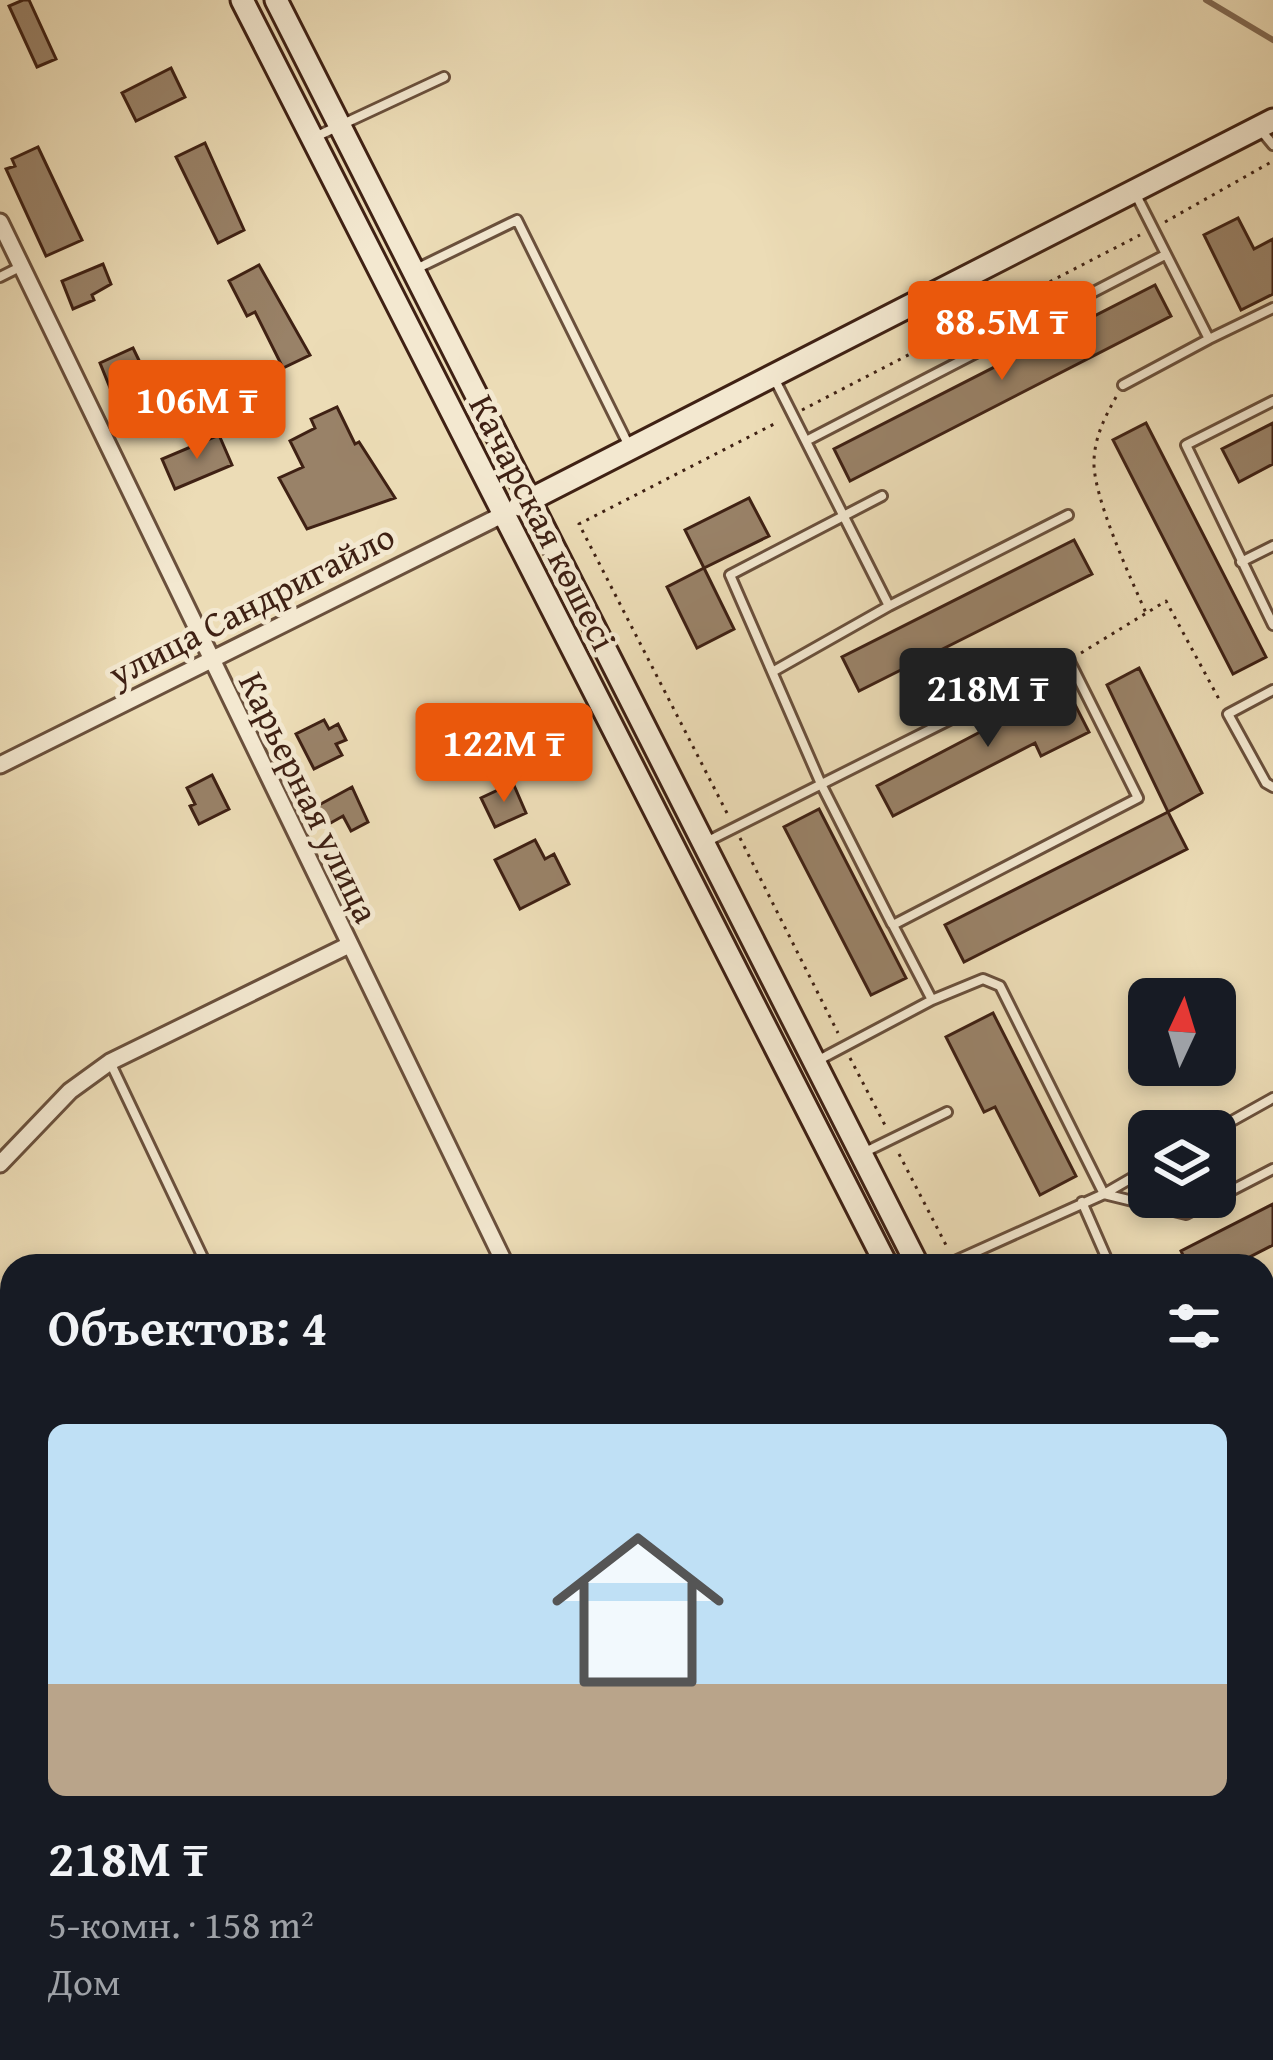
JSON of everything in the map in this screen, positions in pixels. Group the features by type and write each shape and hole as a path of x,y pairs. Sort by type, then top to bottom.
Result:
{"main road":[{"name":"Качарская көшесі","path":"242,0 881,1254"},
{"name":"Качарская көшесі","path":"276,0 912,1254"},
{"name":"улица Сандригайло","path":"504,514 1135,193 1268,131"}],"street":[{"name":"Карьерная улица","path":"0,223 500,1254"},
{"name":"улица Сандригайло","path":"0,765 504,514"},
{"path":"600,702 626,688"},
{"path":"0,1164 70,1090 110,1061 349,945"},
{"path":"842,1178 864,1159"}],"lane":[{"path":"312,139 444,77"},
{"path":"1135,193 1209,339"},
{"path":"412,272 517,220 631,449"},
{"path":"806,441 1166,255"},
{"path":"0,277 21,267"},
{"path":"1123,385 1273,308"},
{"path":"773,377 889,606"},
{"path":"1273,401 1186,445 1273,625"},
{"path":"882,496 730,575 821,784 932,1000"},
{"path":"774,671 1068,515"},
{"path":"1241,562 1273,546"},
{"path":"702,844 1069,660 1138,798 893,925"},
{"path":"1273,690 1228,714 1266,784 1273,787"},
{"path":"814,1062 932,1000 983,980 1000,986 1104,1194 1186,1214 1273,1169"},
{"path":"110,1061 200,1254"},
{"path":"1236,1119 1273,1098"},
{"path":"864,1159 891,1139 946,1112"},
{"path":"970,1254 1128,1180"},
{"path":"1082,1202 1105,1254"}],"path":[{"path":"944,1254 735,827 579,524 1153,229 1273,161"},
{"path":"1123,385 1100,425 1093,464 1119,553 1147,613"},
{"path":"1069,660 1166,602 1228,714"}],"building":[{"path":"29,0 56,59 37,67 9,6"},
{"path":"171,68 185,97 136,121 122,93"},
{"path":"205,143 244,230 218,243 176,157"},
{"path":"38,147 82,240 46,256 6,169 15,166 12,159"},
{"path":"1238,218 1254,249 1273,239 1273,294 1241,310 1204,235"},
{"path":"103,264 111,284 92,295 94,300 73,309 62,281"},
{"path":"259,265 310,355 283,368 255,312 247,316 229,281"},
{"path":"1155,285 1171,316 850,481 834,449"},
{"path":"133,348 148,379 137,384 154,423 129,435 100,363"},
{"path":"337,407 355,444 359,442 395,498 307,529 279,478 303,467 290,441 315,428 311,419"},
{"path":"1146,423 1266,657 1233,674 1113,440"},
{"path":"1273,423 1273,464 1239,482 1222,449"},
{"path":"219,435 232,465 175,489 162,459"},
{"path":"749,498 769,536 704,568 685,530"},
{"path":"1074,540 1092,574 859,691 842,657"},
{"path":"704,568 734,629 697,648 667,587"},
{"path":"1139,668 1202,793 1168,812 1107,685"},
{"path":"1066,687 1089,732 1041,756 1035,743 893,816 877,786"},
{"path":"324,720 329,729 338,724 346,740 336,744 342,755 314,769 296,734"},
{"path":"469,723 473,729 483,724 491,741 509,733 516,746 463,772 447,740 458,735 455,729"},
{"path":"212,775 229,809 199,824 187,788"},
{"path":"513,783 526,813 495,827 481,798"},
{"path":"352,787 368,822 351,831 343,816 327,825 317,806"},
{"path":"819,809 906,978 871,995 784,827"},
{"path":"1168,812 1187,849 964,962 945,925"},
{"path":"535,840 545,859 554,854 569,884 520,909 495,860"},
{"path":"993,1013 1076,1176 1040,1195 995,1107 984,1112 946,1037"},
{"path":"1273,1204 1273,1245 1255,1254 1181,1251"}],"waterway":[{"path":"1206,0 1273,40"}]}
